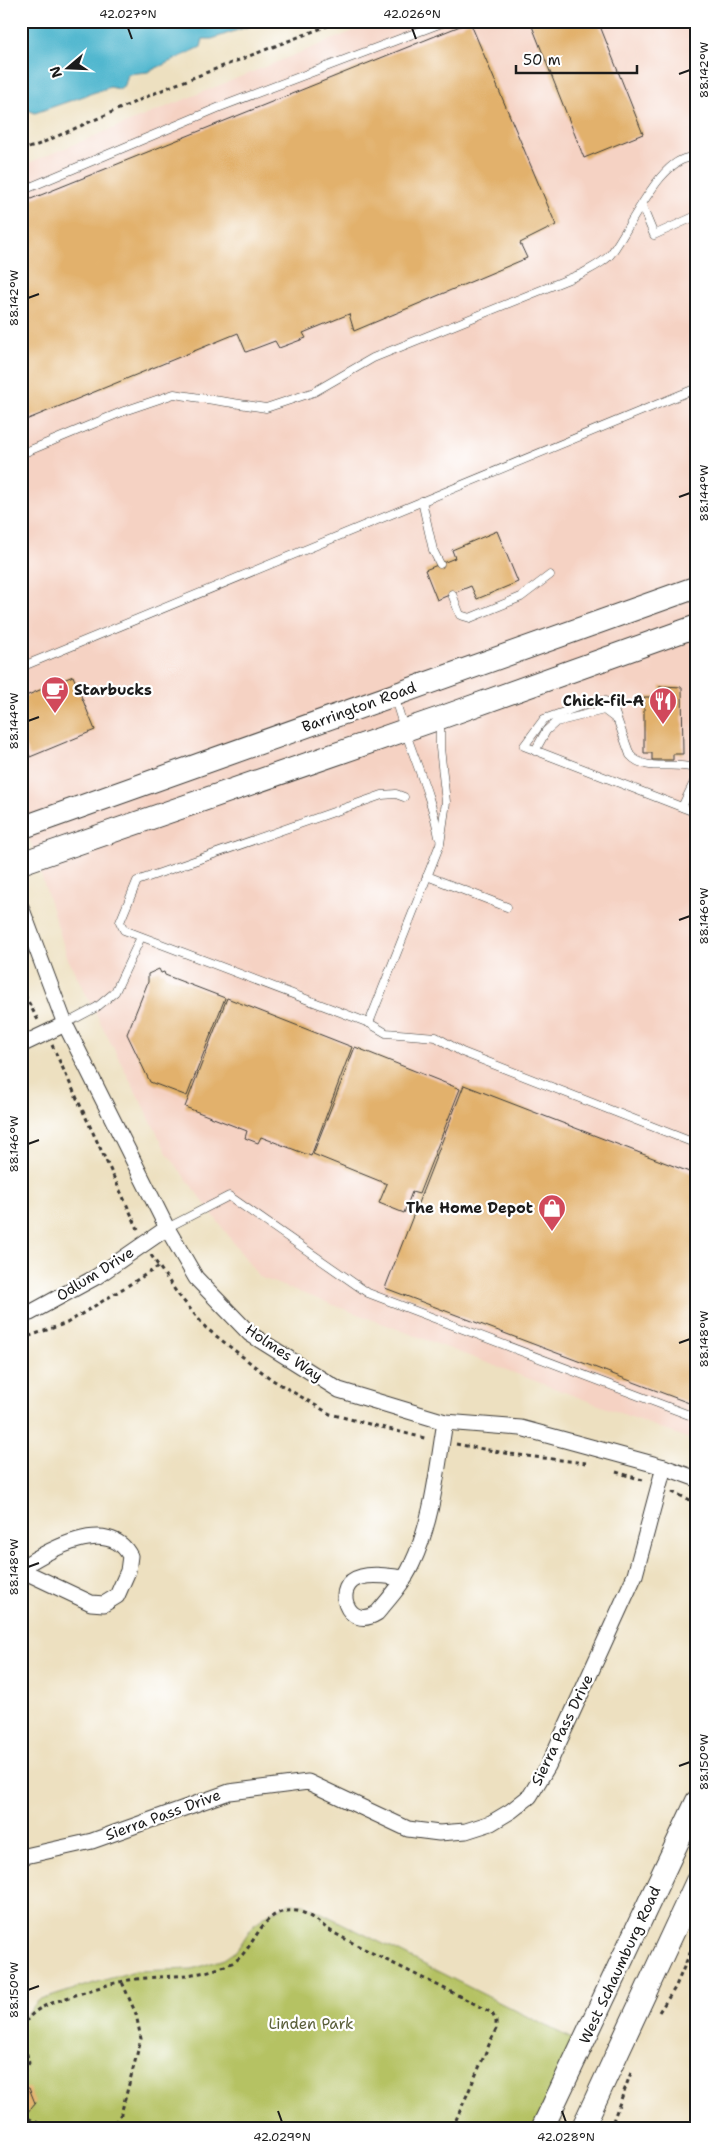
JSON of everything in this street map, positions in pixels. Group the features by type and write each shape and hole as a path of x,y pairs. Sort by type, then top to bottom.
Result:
{"main road":[{"name":"Barrington Road","path":"21,828 697,587"},
{"path":"21,864 404,731 697,626"},
{"name":"West Schaumburg Road","path":"542,2129 697,1801"},
{"path":"582,2129 697,1881"}],"street":[{"name":"Holmes Way","path":"21,907 65,1024 167,1228 196,1278 250,1334 339,1390 445,1422 520,1428 664,1467 697,1479"},
{"path":"21,1046 65,1024"},
{"name":"Odlum Drive","path":"21,1315 96,1277 167,1228"},
{"path":"404,1578 413,1563 428,1518 445,1422"},
{"name":"Sierra Pass Drive","path":"21,1858 92,1841 229,1792 308,1782 408,1829 439,1833 466,1831 491,1823 511,1811 530,1796 548,1766 635,1575 664,1467"},
{"path":"87,1537 113,1540 121,1543 130,1556 130,1563 117,1596 104,1604 91,1603 21,1569 39,1557 87,1537"}],"lane":[{"path":"21,191 220,107 447,21"},
{"path":"21,454 124,411 174,394 266,408 314,392 373,358 581,274 609,256 659,176 681,160 696,156"},
{"path":"642,206 654,234 696,216"},
{"path":"21,667 697,388"},
{"path":"422,500 433,550 440,564"},
{"path":"452,594 460,615 470,618 521,597 550,575"},
{"path":"394,694 404,731 434,807 440,844"},
{"path":"682,807 697,776 693,768 684,765 644,765 636,761 630,755 614,710 606,701 595,701 544,719 524,746 697,813"},
{"path":"535,751 546,731 556,722 604,710 618,722"},
{"path":"369,1023 440,844 446,802 440,748 440,718"},
{"path":"404,797 396,794 382,795 137,881 120,922 124,930 369,1023 386,1033 436,1037 462,1052 697,1144"},
{"path":"427,876 507,907"},
{"path":"65,1024 97,1007 114,992 141,937"},
{"path":"167,1228 229,1196 368,1293 697,1418"}],"path":[{"path":"21,150 35,146 169,87 340,21"},
{"path":"21,988 46,1034 144,1243 158,1267 206,1328 271,1379 330,1414 363,1424 442,1442 510,1454 594,1464"},
{"path":"21,1339 66,1323 158,1267"},
{"path":"613,1470 659,1486 697,1503"},
{"path":"21,2076 29,2063 23,2045 21,2030 29,2016 44,2006 122,1982 206,1974 222,1968 237,1960 260,1927 270,1919 292,1911 300,1912 335,1934 492,2012 496,2021 496,2029 452,2129"},
{"path":"657,2015 675,1988 697,1937"},
{"path":"21,2115 42,2125 51,2126 94,2122 108,2124 116,2121 121,2114 141,2039 136,2014 122,1982"},
{"path":"610,2129 633,2067"},
{"path":"108,2124 111,2129"}],"shaded area":[{"path":"378,21 697,21 697,1442 259,1277 167,1153 68,959 21,812 21,166"}],"green space":[{"name":"Linden Park","path":"290,1904 304,1904 574,2040 533,2129 21,2129 21,2021 38,2001 135,1971 192,1969 224,1959 237,1950 253,1925 271,1912"}],"water":[{"path":"31,21 264,21 212,39 203,39 201,47 148,72 128,74 125,85 119,89 110,87 35,113 23,108 21,105 21,29"}],"building":[{"path":"530,21 598,21 643,134 584,158"},
{"path":"470,22 556,225 520,243 527,258 354,331 349,314 303,333 306,338 279,348 275,341 246,352 238,333 21,422 21,203"},
{"path":"497,531 518,582 477,599 471,586 437,600 425,570 455,558 452,550"},
{"name":"Starbucks","path":"73,676 95,730 30,757 21,737 21,698"},
{"name":"Chick-fil-A","path":"660,686 682,687 683,754 673,754 673,760 652,760 652,753 644,753 644,697 660,697"},
{"path":"159,969 165,975 225,998 187,1096 150,1082 127,1034 148,982 148,974"},
{"path":"227,998 352,1047 311,1156 261,1137 258,1143 245,1138 247,1131 185,1107"},
{"path":"355,1047 460,1089 419,1194 412,1192 404,1213 379,1203 387,1184 313,1154"},
{"name":"The Home Depot","path":"464,1085 697,1175 697,1406 385,1288"},
{"path":"21,2088 29,2088 35,2103 27,2113 21,2111"}],"place":[{"name":"Starbucks","path":"55,714"},
{"name":"Chick-fil-A","path":"663,725"},
{"name":"The Home Depot","path":"552,1232"}]}
